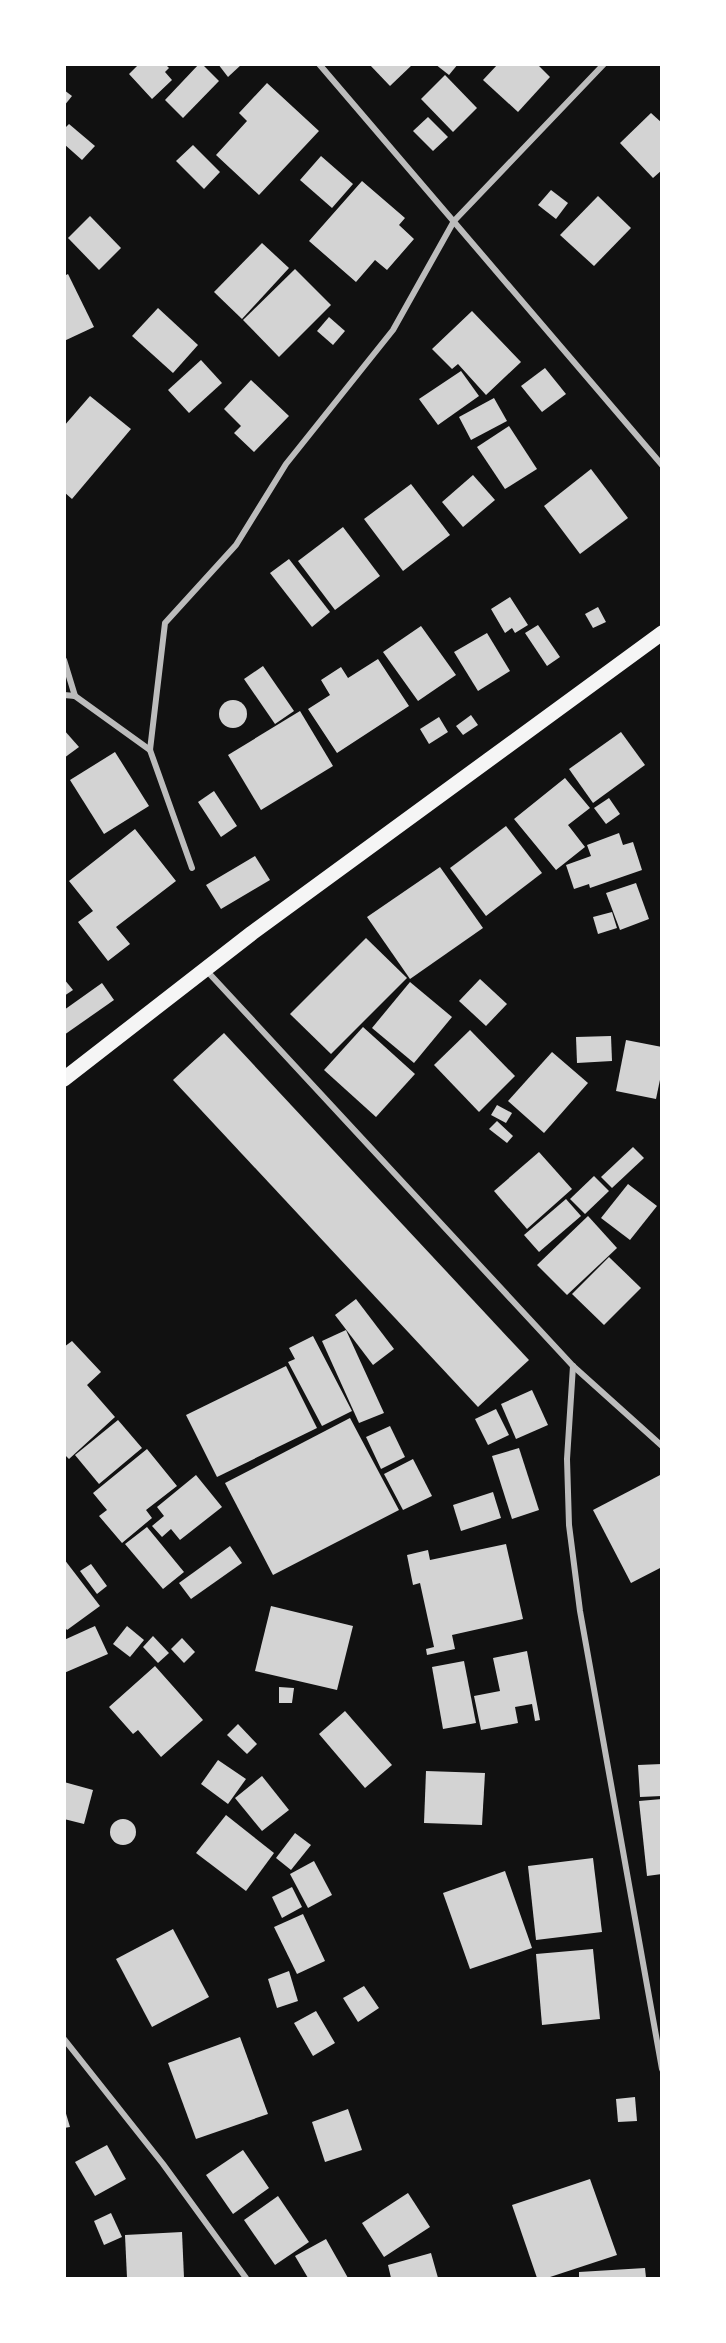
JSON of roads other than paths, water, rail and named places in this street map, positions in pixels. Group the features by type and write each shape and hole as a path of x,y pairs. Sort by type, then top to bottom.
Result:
{"main road":[{"path":"64,1079 252,933 662,633"}],"street":[{"path":"319,64 662,465"},
{"path":"192,868 150,750 165,623 236,544 286,464 393,330 454,221 604,64"},
{"path":"64,660 75,696"},
{"path":"64,695 75,696 150,750"},
{"path":"206,970 573,1366 662,1446"},
{"path":"573,1366 567,1460 569,1525 578,1600 662,2069"},
{"path":"64,2039 163,2164 246,2278"}]}
